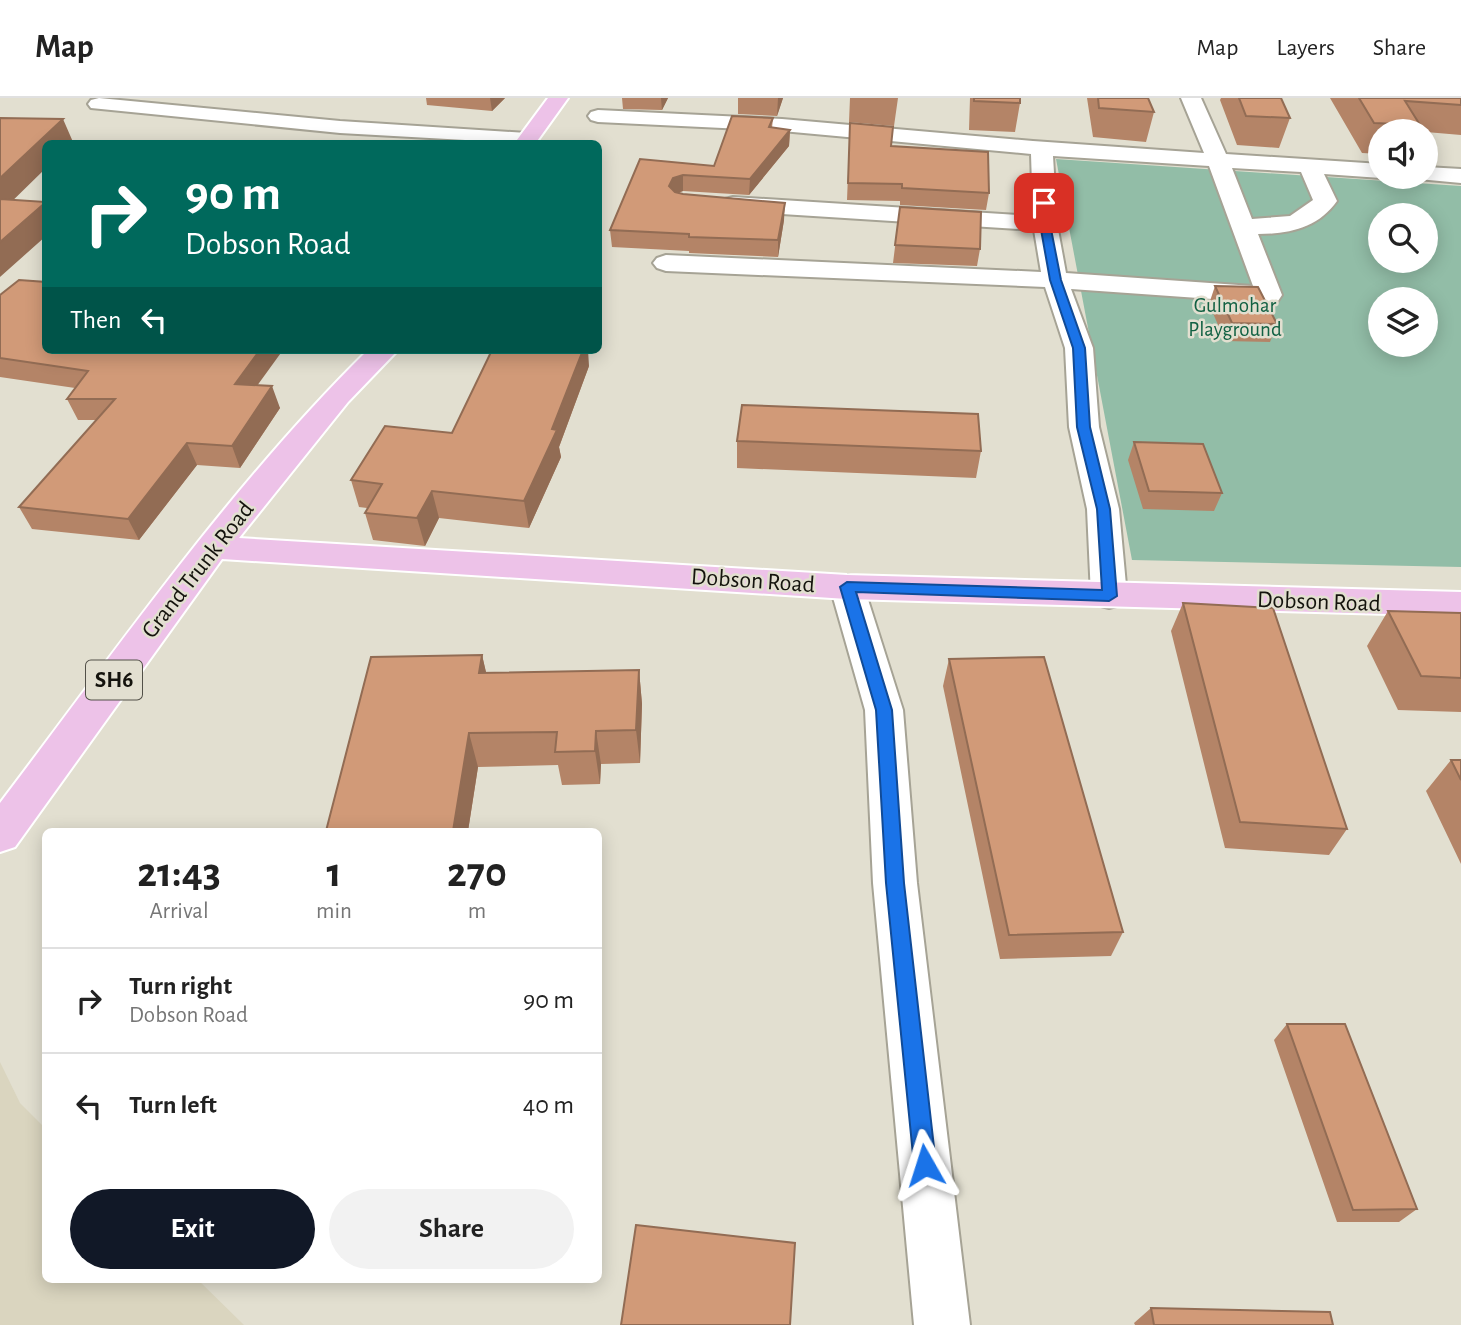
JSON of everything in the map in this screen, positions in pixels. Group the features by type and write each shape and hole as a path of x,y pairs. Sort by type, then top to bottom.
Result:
{"main road":[{"path":"527,140 558,98"},
{"name":"Grand Trunk Road","path":"8,824 213,547 338,396 379,354"},
{"name":"Dobson Road","path":"213,547 847,587 1461,604"}],"street":[{"path":"610,98 598,116 782,125 1042,149 1368,170"},
{"path":"666,263 1055,280 1269,296 1218,160 1191,98"},
{"path":"99,104 513,140"},
{"path":"1042,149 1045,224 1055,280 1079,348 1084,427 1104,509 1109,596"},
{"path":"1243,226 1278,227 1314,215 1325,201 1309,166"},
{"path":"1438,175 1461,176"},
{"path":"711,203 1045,224"},
{"path":"847,587 884,710 895,883 942,1325"}],"shaded area":[{"path":"0,1062 20,1103 42,1125 42,1283 201,1283 244,1325 0,1325"}],"green space":[{"name":"Gulmohar Playground","path":"1056,159 1368,180 1368,189 1438,189 1438,184 1461,186 1461,567 1132,560"}],"building":[{"path":"974,98 1020,98 1020,103 974,101"},
{"path":"1098,98 1148,98 1154,112 1099,108"},
{"path":"1239,98 1281,98 1290,118 1246,116"},
{"path":"1359,98 1461,98 1461,105 1405,101 1416,119 1372,119"},
{"path":"732,116 773,118 769,127 790,130 750,179 683,175 673,178 669,186 675,192 683,194 785,203 778,240 689,237 689,234 610,230 640,159 714,166"},
{"path":"0,118 63,119 0,178"},
{"path":"850,123 893,127 891,146 988,152 989,193 902,188 902,184 848,183"},
{"path":"0,199 42,202 42,205 0,242"},
{"path":"900,207 981,212 980,249 895,245"},
{"path":"19,280 42,282 42,354 257,354 235,384 272,386 232,446 187,443 128,519 19,507 115,399 67,399 88,371 0,358 0,295"},
{"path":"1215,286 1258,287 1277,324 1232,323"},
{"path":"490,354 581,354 552,429 557,430 524,501 432,491 417,518 365,513 382,484 351,480 385,426 452,433"},
{"path":"742,405 978,414 981,451 737,441"},
{"path":"1134,442 1203,444 1222,493 1149,491"},
{"path":"1183,603 1273,608 1347,829 1240,822"},
{"path":"1388,611 1461,613 1461,678 1421,676"},
{"path":"482,655 479,673 639,670 636,730 596,731 595,751 555,752 557,732 469,733 453,828 327,828 371,657"},
{"path":"1044,657 1123,932 1009,935 949,659"},
{"path":"1451,760 1461,760 1461,780"},
{"path":"1287,1024 1345,1024 1417,1209 1353,1210"},
{"path":"636,1225 795,1243 790,1325 621,1325"},
{"path":"1151,1308 1330,1312 1333,1325 1154,1325"}],"route":[{"path":"925,1165 895,883 884,710 847,587 1109,596 1104,509 1084,427 1079,348 1055,280 1044,203"}]}
